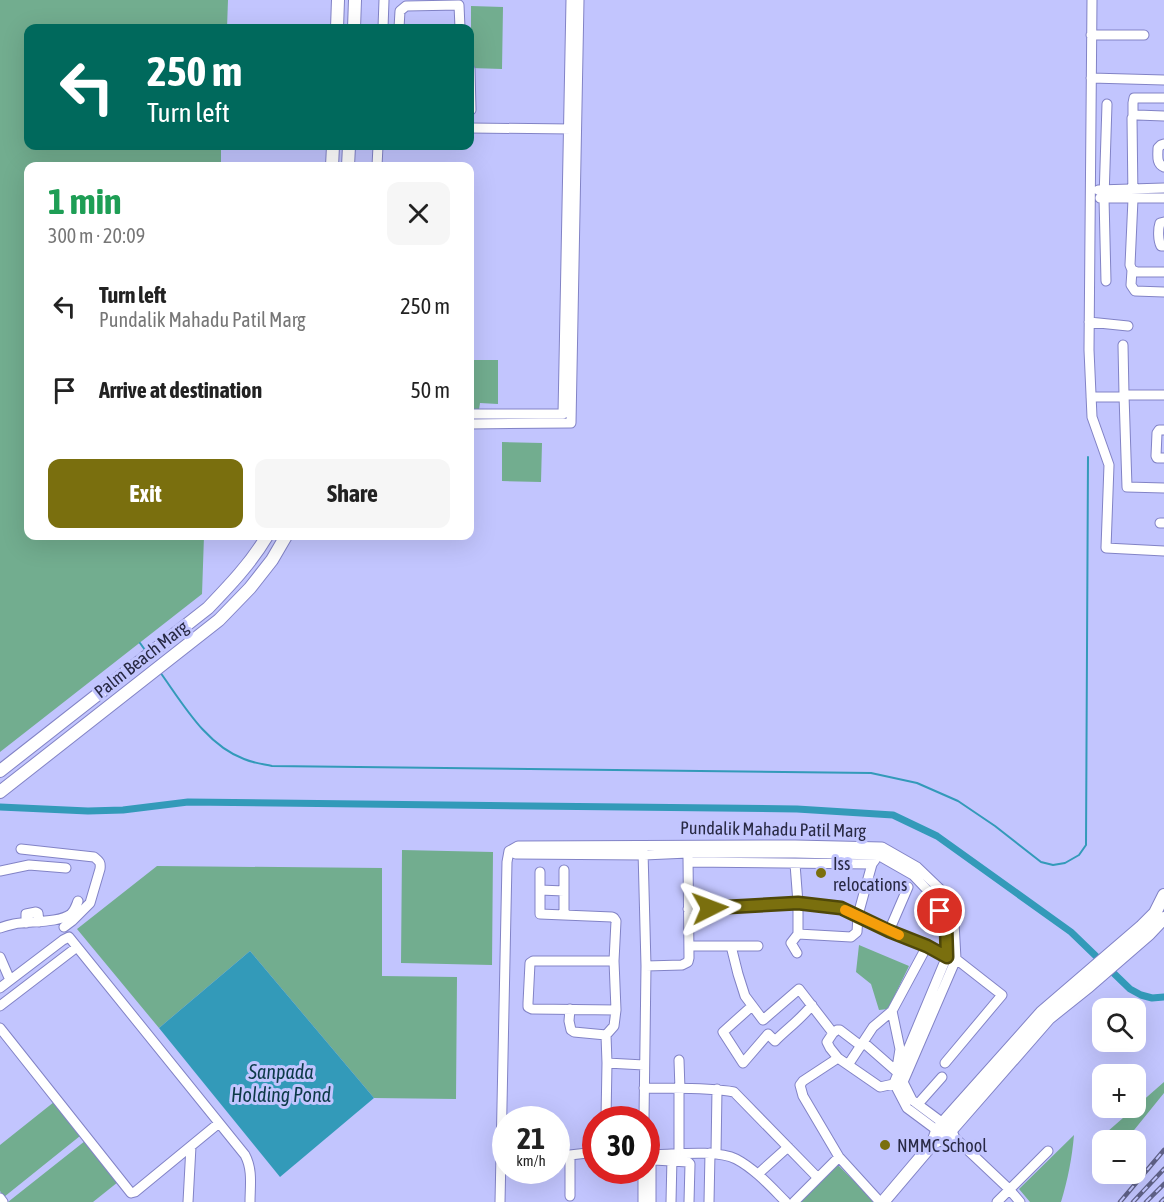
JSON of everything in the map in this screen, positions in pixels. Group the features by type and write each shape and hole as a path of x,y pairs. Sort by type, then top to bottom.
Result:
{"main road":[{"path":"337,24 339,0"},
{"path":"354,24 355,0"},
{"name":"Palm Beach Marg","path":"0,771 208,608 231,585 265,540"},
{"name":"Palm Beach Marg","path":"0,792 219,620 250,588 272,560 284,540"},
{"path":"1146,930 1164,895"},
{"path":"882,1202 1048,1018 1146,930 1164,918"}],"street":[{"path":"383,24 384,0"},
{"path":"571,0 571,423"},
{"path":"562,414 579,0"},
{"path":"1092,0 1089,350 1092,417 1109,465 1106,548 1164,551"},
{"path":"399,24 400,10 406,6 459,5 460,24"},
{"path":"1091,35 1144,35"},
{"path":"1091,78 1164,80"},
{"path":"1164,99 1134,98 1132,103 1130,266 1131,285 1135,291 1164,291"},
{"path":"1106,281 1104,194 1107,104"},
{"path":"1132,116 1164,116"},
{"path":"474,128 572,129"},
{"path":"1164,144 1158,148 1158,162 1164,167"},
{"path":"1132,194 1164,188"},
{"path":"1090,194 1132,194 1164,198"},
{"path":"1164,222 1159,226 1159,241 1161,246 1164,246"},
{"path":"1132,270 1164,272"},
{"path":"1089,322 1128,326"},
{"path":"1123,345 1127,487 1164,488"},
{"path":"1091,398 1164,395"},
{"path":"474,414 562,414 571,423"},
{"path":"474,424 571,423"},
{"path":"1164,430 1156,433 1157,458 1164,458"},
{"path":"643,844 646,966 644,1106"},
{"name":"Pundalik Mahadu Patil Marg","path":"509,851 518,846 643,844 688,854"},
{"path":"21,849 94,857 101,863 90,903 72,921 62,925 69,937 245,1155 249,1163 250,1202"},
{"path":"500,1202 509,851"},
{"name":"Pundalik Mahadu Patil Marg","path":"509,851 516,854 644,855 880,851 913,876 934,897 946,925 951,958 899,1083"},
{"path":"798,934 852,937 857,932 858,915 872,864 880,851"},
{"path":"646,966 685,964 689,958 688,854 795,864 872,864"},
{"path":"795,864 798,934 791,943 797,953"},
{"path":"0,871 29,865 66,868"},
{"path":"564,870 564,915"},
{"path":"540,872 540,914 614,918 616,921 614,961 616,1010 614,1026 606,1035 606,1106"},
{"path":"889,931 908,887"},
{"path":"540,890 564,891"},
{"path":"0,928 64,917 71,914 78,901"},
{"path":"688,909 798,903 841,908 951,958 1002,995 945,1063"},
{"path":"0,988 69,937"},
{"path":"689,946 758,946"},
{"path":"731,946 745,996 763,1020 799,989 833,1033"},
{"path":"848,1065 873,1027 892,1011 927,946"},
{"path":"0,1006 77,947"},
{"path":"0,957 10,980"},
{"path":"614,961 533,961 530,963 528,1006 532,1010 616,1010"},
{"path":"34,962 42,973"},
{"path":"752,1006 723,1032 743,1064 768,1034 775,1041 812,1005"},
{"path":"570,1009 571,1030 606,1035"},
{"path":"892,1011 900,1049 896,1071 907,1108 947,1132"},
{"path":"0,1028 131,1193 219,1123"},
{"path":"896,1071 840,1030 833,1033 827,1042 838,1058 880,1087 899,1083"},
{"path":"838,1058 803,1081 800,1089 839,1157 882,1202"},
{"path":"671,1202 679,1060"},
{"path":"607,1063 644,1065"},
{"path":"918,1104 942,1077"},
{"path":"899,1083 912,1100 1009,1189 1020,1202"},
{"path":"644,1088 717,1089 734,1092 818,1178"},
{"path":"710,1202 717,1089"},
{"path":"188,1202 191,1146"},
{"path":"758,1174 788,1146"},
{"path":"997,1202 1048,1151"},
{"path":"651,1202 652,1161 713,1153 735,1158 758,1174 786,1202"},
{"path":"570,1196 570,1155 582,1154"},
{"path":"660,1156 674,1157 690,1164 689,1202"},
{"path":"794,1202 839,1157"},
{"path":"643,1184 643,1202"},
{"path":"0,1198 3,1202"}],"green space":[{"path":"0,0 228,0 227,24 24,24 24,150 221,150 221,162 24,162 24,540 204,540 202,594 0,752"},
{"path":"471,6 503,7 502,69 474,68 474,24 471,24"},
{"path":"474,360 498,360 498,404 480,403 479,410 474,409"},
{"path":"502,442 542,443 541,482 502,481"},
{"path":"402,850 493,852 492,965 401,963"},
{"path":"157,866 382,868 382,976 457,977 456,1099 374,1098 250,951 159,1028 77,929"},
{"path":"859,945 909,966 888,1009 879,1010 871,984 856,972"},
{"path":"1164,1082 1164,1093 1146,1115 1146,1098"},
{"path":"54,1102 80,1136 4,1197 0,1191 0,1145"},
{"path":"1123,1118 1144,1118 1134,1130 1109,1130"},
{"path":"1074,1135 1061,1202 1030,1202 1019,1189"},
{"path":"85,1141 118,1182 93,1202 8,1202"},
{"path":"837,1164 875,1202 800,1202"}],"water":[{"name":"Sanpada Holding Pond","path":"250,951 374,1098 280,1177 159,1028"}],"waterway":[{"path":"160,672 196,722 218,744 230,753 247,760 272,766 871,773 917,783 958,801 1041,862 1053,865 1065,863 1079,855 1086,845 1088,457"},
{"path":"140,643 145,650"},
{"path":"0,807 88,811 123,810 188,802 797,809 893,815 937,836 1071,932 1130,989 1152,998 1164,997"}],"railway":[{"path":"1120,1202 1164,1150"},
{"path":"1133,1202 1164,1169"},
{"path":"1146,1202 1164,1184"},
{"path":"1161,1202 1164,1199"}],"slow traffic":[{"path":"845,910 899,935"}],"place":[{"name":"Iss relocations","path":"821,873"},
{"name":"NMMC School","path":"885,1145"}],"route":[{"path":"710,908 798,903 841,908 947,957 946,925 940,911"}]}
